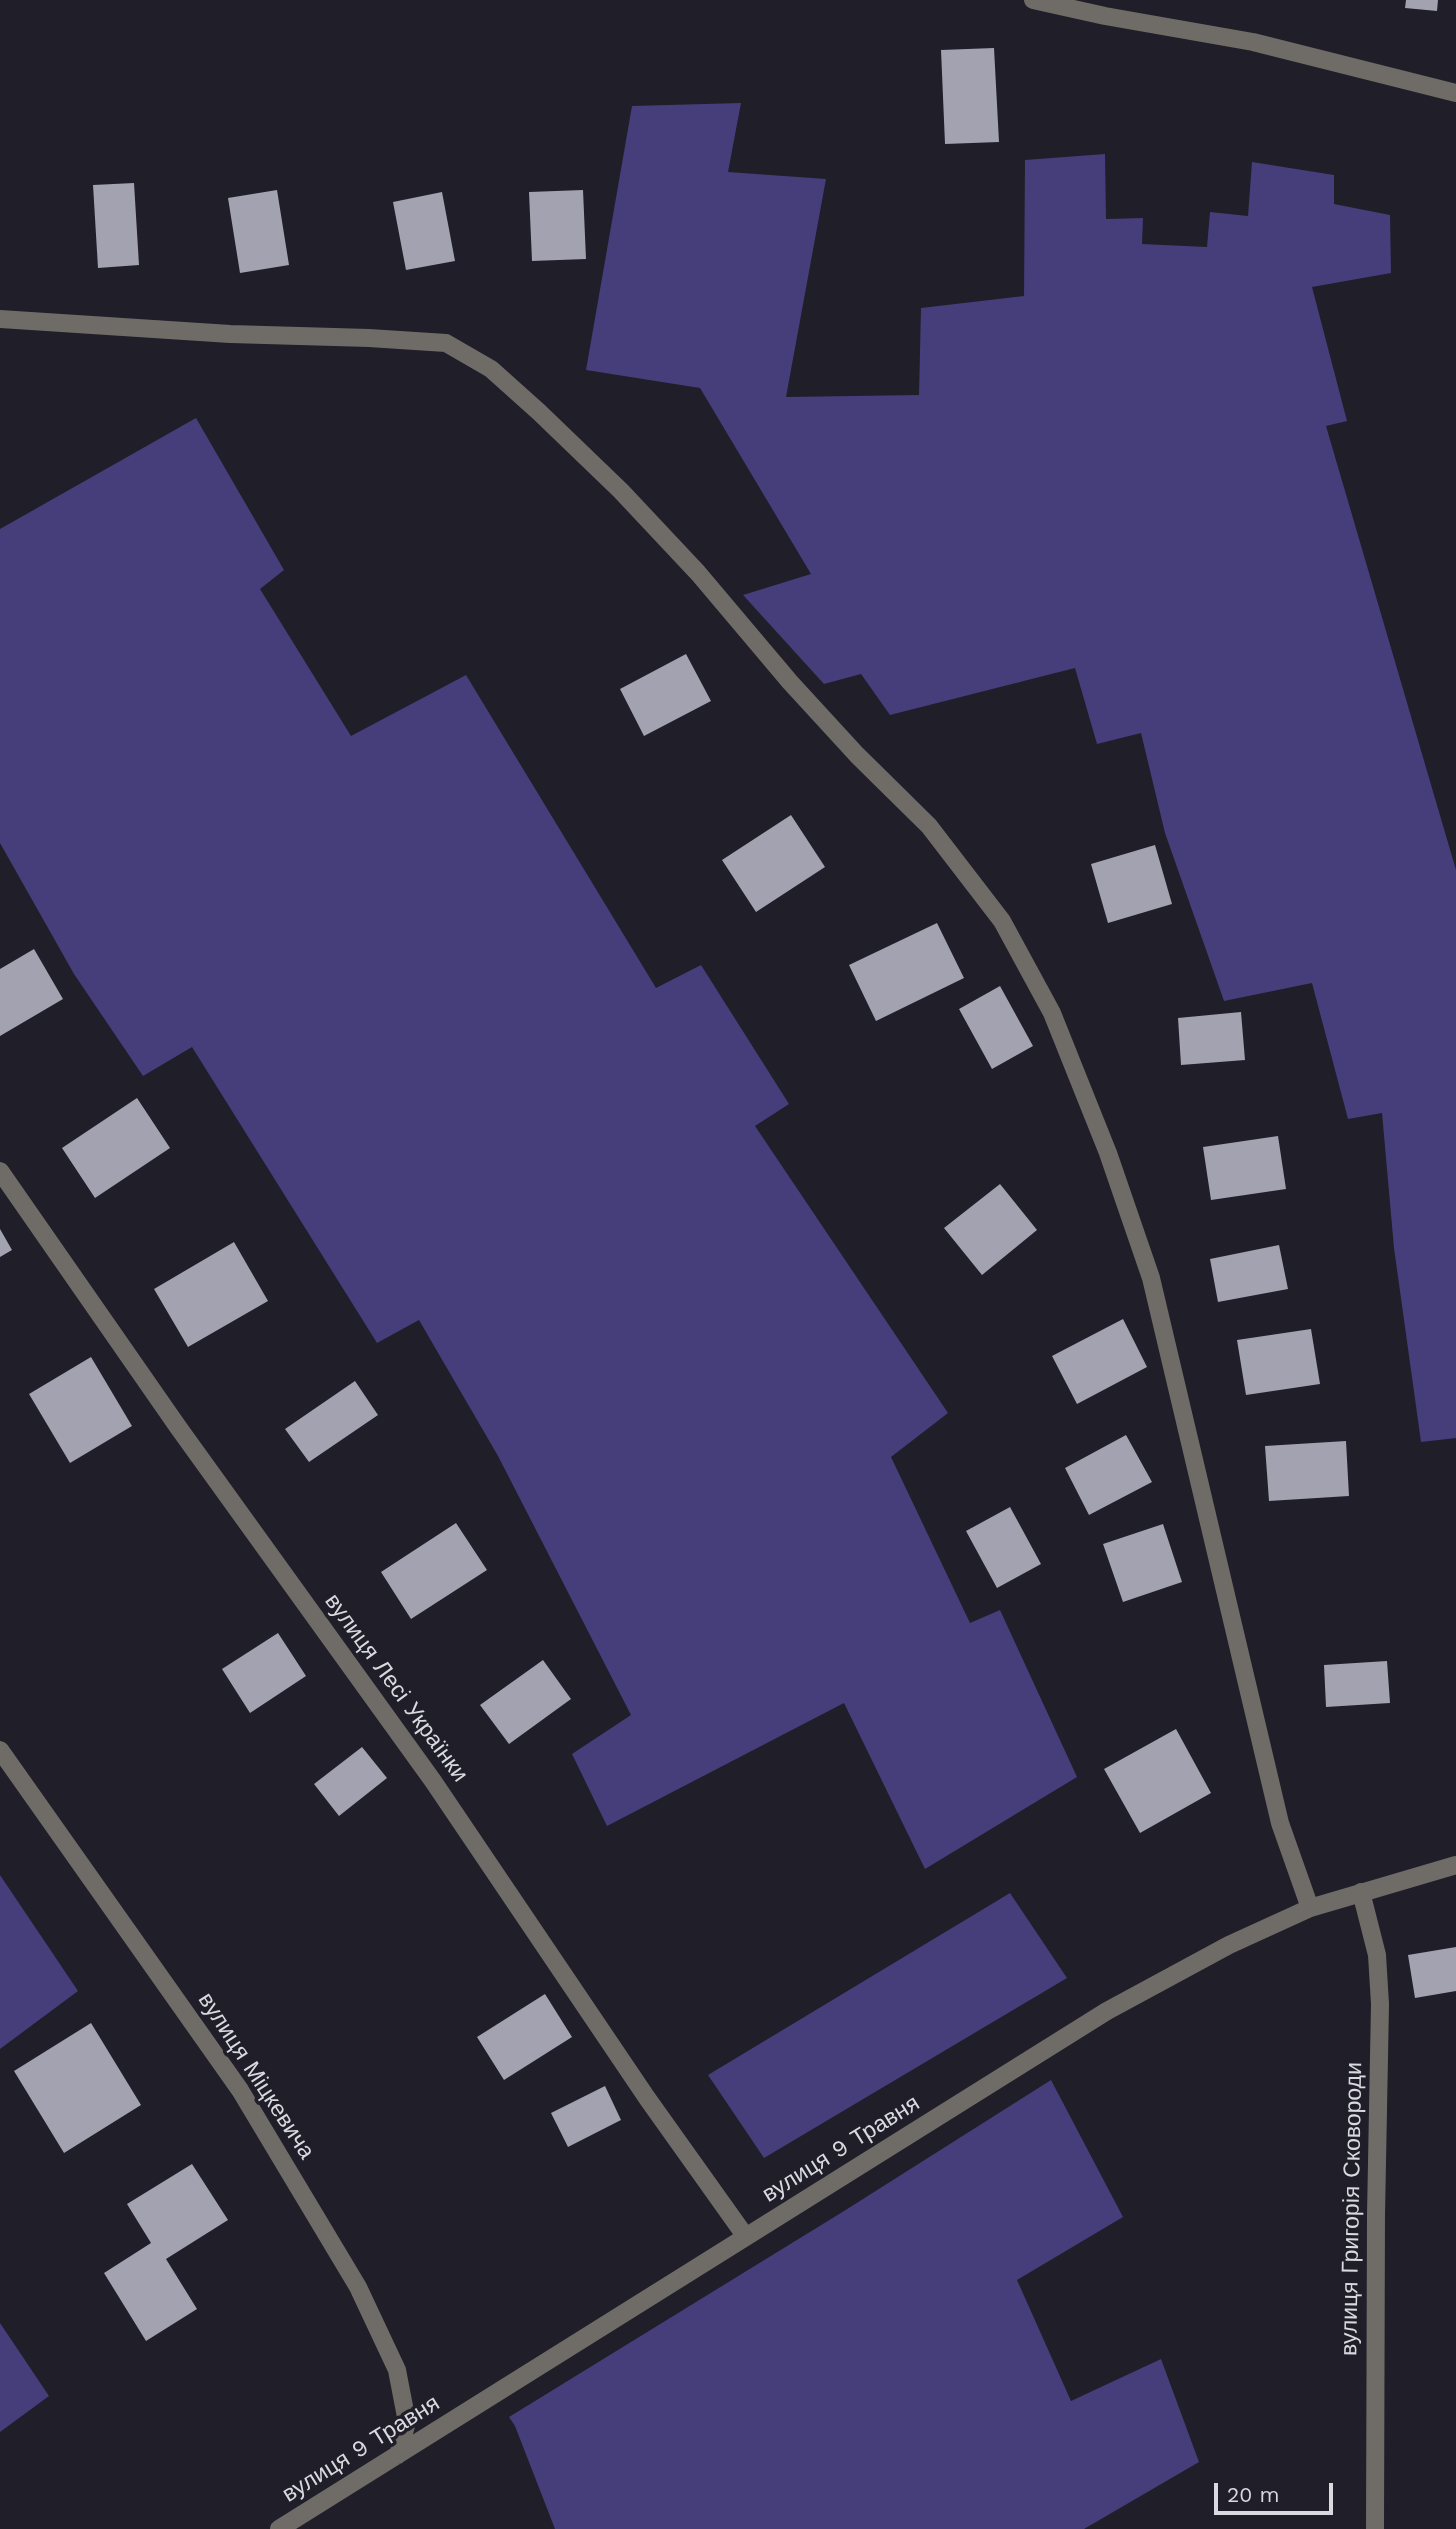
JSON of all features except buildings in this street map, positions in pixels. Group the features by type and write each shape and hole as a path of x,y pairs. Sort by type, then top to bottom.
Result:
{"street":[{"path":"1033,0 1105,16 1253,42 1456,93"},
{"path":"0,318 230,334 446,343 491,369 621,491 698,573 790,682 857,755 929,826 1002,920 1052,1013 1108,1153 1151,1278 1280,1823 1310,1908"},
{"name":"вулиця Лесі Українки","path":"0,1171 178,1427 433,1782 647,2098 746,2237"},
{"name":"вулиця Міцкевича","path":"0,1750 240,2090 358,2287 397,2370 407,2422 398,2455"},
{"name":"вулиця 9 Травня","path":"279,2529 1107,2011 1229,1945 1310,1908 1456,1865"},
{"name":"вулиця Григорія Сковороди","path":"1361,1892 1377,1955 1380,2004 1375,2529"}],"shaded area":[{"path":"741,103 728,172 826,179 786,397 919,395 921,308 1024,296 1025,160 1105,154 1106,219 1143,218 1142,244 1207,247 1210,212 1248,216 1252,162 1334,175 1334,204 1390,215 1391,273 1312,287 1347,421 1326,426 1456,870 1456,1438 1421,1442 1394,1248 1382,1113 1348,1119 1312,983 1224,1001 1165,833 1141,733 1097,744 1075,668 890,715 861,674 824,684 743,595 811,574 700,388 586,370 632,106"},
{"path":"196,418 284,570 260,589 351,736 466,675 656,988 701,965 789,1104 755,1126 948,1413 891,1457 970,1623 1000,1610 1077,1777 925,1869 844,1703 607,1826 572,1754 631,1715 498,1456 419,1320 377,1343 192,1047 143,1076 74,974 0,843 0,529"},
{"path":"0,1875 78,1991 0,2049"},
{"path":"1010,1893 1067,1978 764,2158 708,2075"},
{"path":"1051,2080 1123,2217 1017,2280 1071,2401 1161,2359 1199,2462 1084,2529 555,2529 515,2426 509,2417"},
{"path":"0,2323 49,2396 0,2432"}]}
